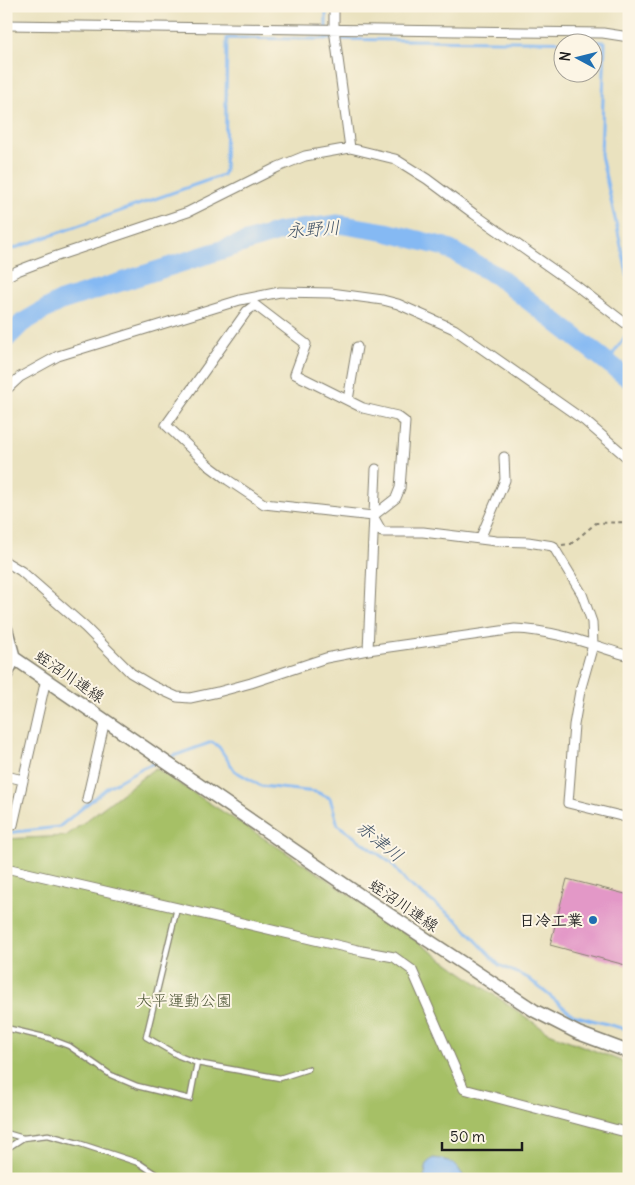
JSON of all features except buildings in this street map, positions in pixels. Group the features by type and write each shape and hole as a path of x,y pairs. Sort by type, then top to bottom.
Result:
{"main road":[{"name":"蛭沼川連線","path":"6,628 14,658 362,896 535,1011 578,1033 629,1052"},
{"path":"6,675 14,658"}],"street":[{"path":"334,6 334,29 350,148"},
{"path":"6,25 602,33 629,37"},
{"path":"6,277 51,258 188,212 278,166 305,156 350,148 395,160 427,179 578,287 629,326"},
{"path":"6,390 20,377 58,356 240,300 280,292 331,293 383,300 398,304 454,329 585,422 629,459"},
{"path":"255,305 306,344 295,374 348,400 363,408 397,416 406,422 400,488 396,498 373,516 264,504 221,475 166,425 248,311 255,305"},
{"path":"348,400 357,347"},
{"path":"480,539 505,480 504,457"},
{"path":"368,650 376,469"},
{"path":"373,516 382,532 423,532 553,546 582,594 592,622 593,645 580,691 574,725 568,803 629,818"},
{"path":"6,562 21,571 85,627 131,673 152,686 177,697 190,698 218,692 326,658 368,650 515,629 532,629 629,656"},
{"path":"13,825 46,679"},
{"path":"87,799 105,720"},
{"path":"6,776 23,780"},
{"path":"6,868 394,957 412,970 464,1089 629,1133"}],"lane":[{"path":"177,908 146,1037 179,1056 197,1063 280,1078 308,1069"},
{"path":"6,1028 48,1038 70,1046 111,1075 137,1086 190,1099 197,1063"},
{"path":"6,1133 23,1138 48,1135 78,1143 139,1162 163,1179"},
{"path":"6,1149 23,1138"}],"path":[{"path":"553,546 571,544 596,523 629,522"}],"green space":[{"name":"大平運動公園","path":"155,768 321,875 549,1033 629,1064 629,1179 6,1179 6,839 66,836"}],"water":[{"path":"433,1158 453,1163 465,1179 424,1179 427,1163"}],"waterway":[{"path":"326,6 326,38"},
{"path":"6,247 12,249 223,175 225,170 227,38 605,42 601,155 629,282"},
{"name":"永野川","path":"6,339 22,323 58,302 278,232 338,224 386,232 445,247 497,276 629,379"},
{"path":"607,363 629,331"},
{"name":"赤津川","path":"168,758 212,742 219,747 235,771 261,786 316,792 330,798 338,825 391,863 407,883 457,920 499,965 528,978 573,1015 629,1030"},
{"name":"赤津川","path":"6,833 59,827 108,787 157,762"}],"place":[{"name":"日冷工業","path":"593,920"}]}
